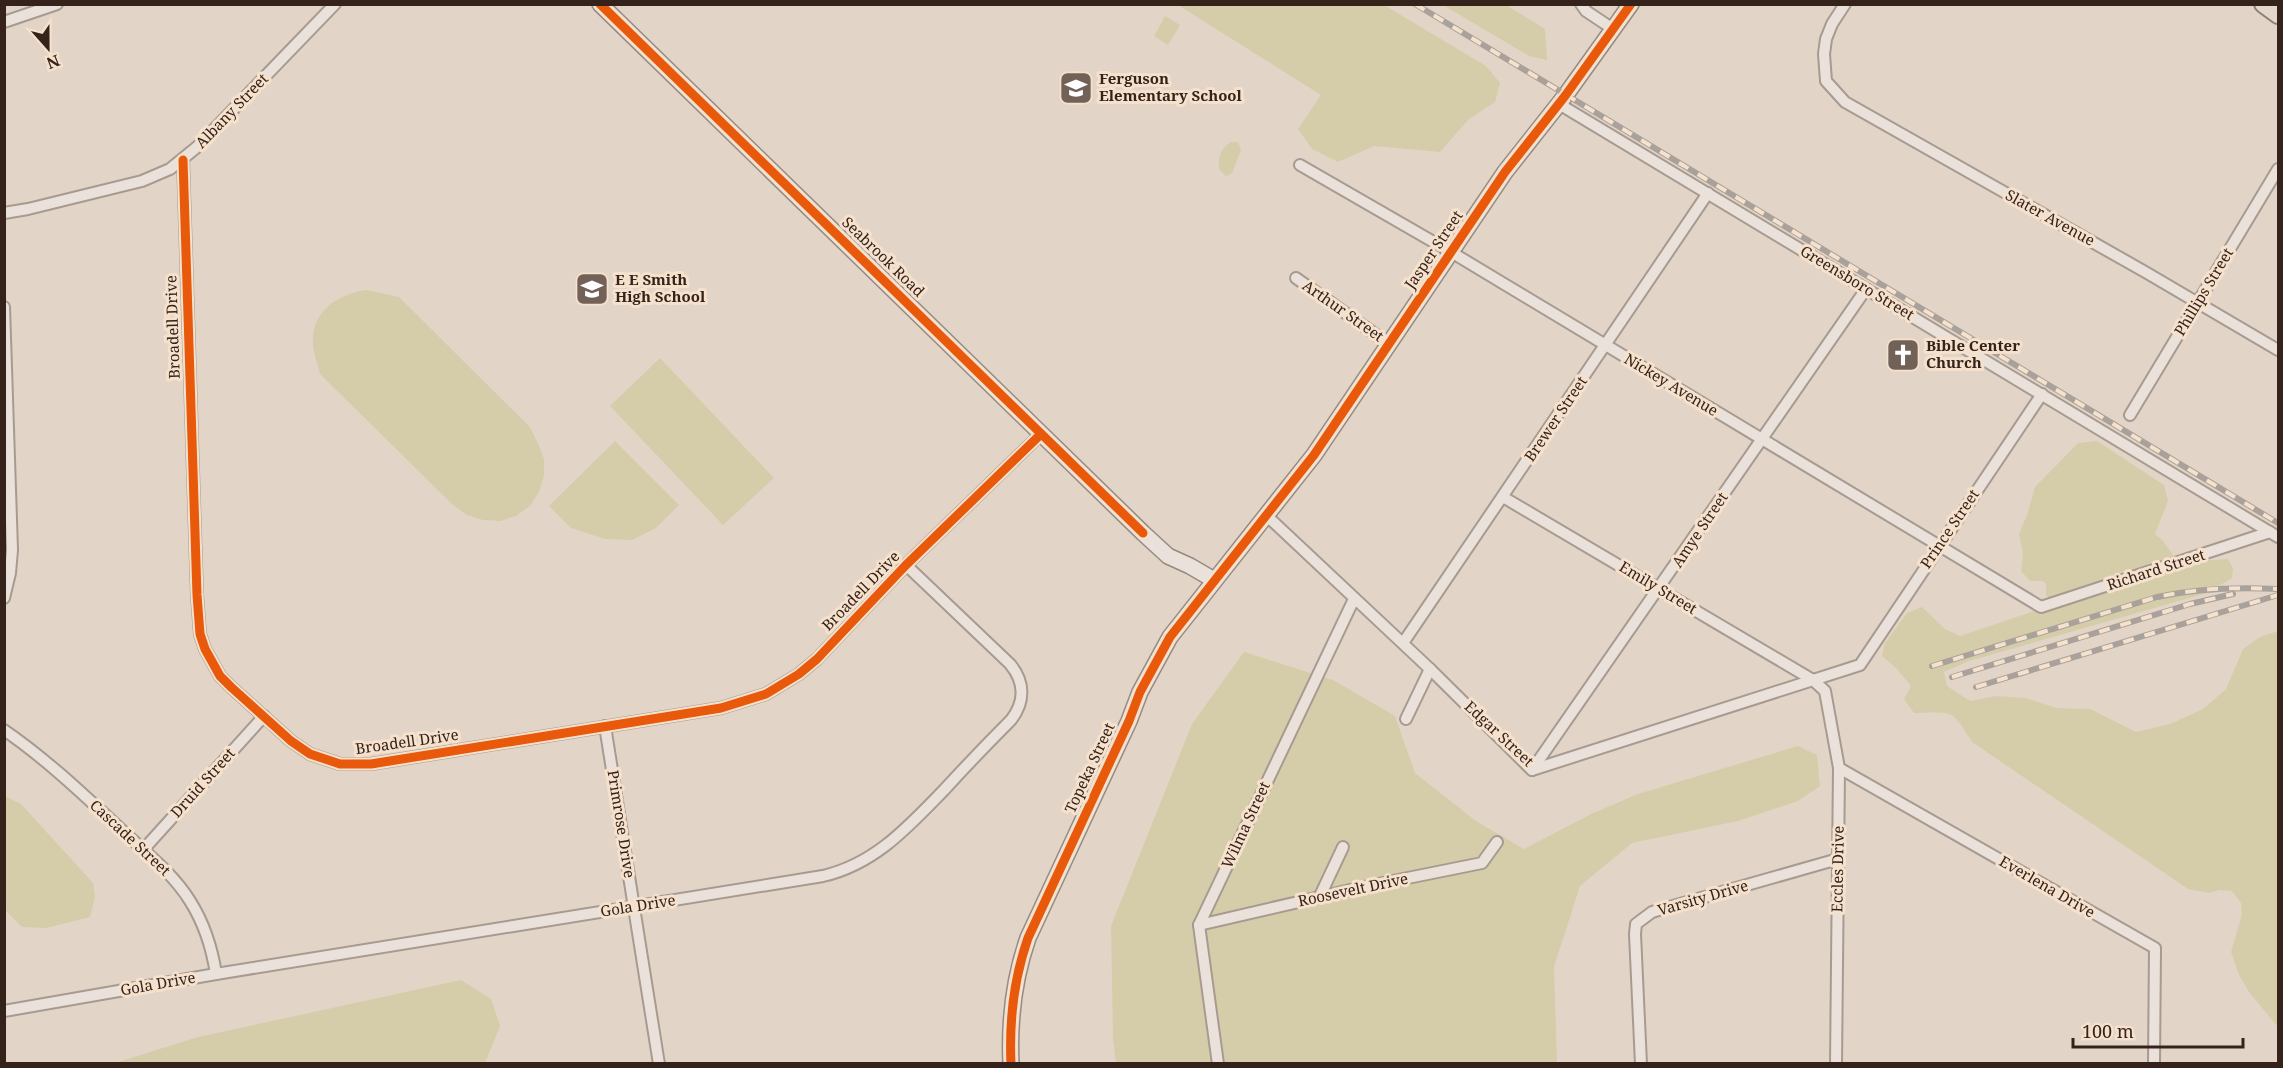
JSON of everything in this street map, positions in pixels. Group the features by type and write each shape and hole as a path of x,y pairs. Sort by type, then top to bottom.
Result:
{"main road":[{"path":"2263,4 2278,15"}],"street":[{"path":"4,22 57,4"},
{"name":"Albany Street","path":"4,213 142,182 164,173 183,160 335,4"},
{"name":"Seabrook Road","path":"600,4 1168,556 1214,580"},
{"path":"1581,4 1586,11 1613,29"},
{"name":"Jasper Street","path":"1266,515 1314,455 1505,172 1559,104 1631,4"},
{"name":"Slater Avenue","path":"1845,4 1832,24 1826,39 1824,54 1826,81 1845,102 2278,350"},
{"name":"Greensboro Street","path":"1559,104 2274,535"},
{"name":"Broadell Drive","path":"183,160 196,583 200,634 205,649 220,676 291,741 310,754 332,762 355,765 721,708 766,694 799,674 817,659 906,565 1041,434"},
{"name":"Nickey Avenue","path":"1300,165 1451,252 2041,607"},
{"name":"Phillips Street","path":"2130,415 2278,169"},
{"name":"Brewer Street","path":"1403,643 1708,194"},
{"name":"Arthur Street","path":"1296,278 1389,344"},
{"name":"Amye Street","path":"1532,770 1866,289"},
{"path":"4,307 12,550 10,573 4,598"},
{"name":"Prince Street","path":"1860,665 2042,394"},
{"name":"Emily Street","path":"1503,496 1814,680"},
{"name":"Topeka Street","path":"1011,1064 1011,1013 1028,938 1153,664 1182,621 1266,515"},
{"name":"Edgar Street","path":"1266,515 1403,643 1532,770 1860,665"},
{"name":"Richard Street","path":"2041,607 2274,535"},
{"name":"Gola Drive","path":"4,1011 216,974 823,876 838,873 860,863 904,832 1016,714 1022,692 1015,670 906,565"},
{"name":"Wilma Street","path":"1199,925 1354,599"},
{"path":"1406,719 1430,669"},
{"name":"Eccles Drive","path":"1814,680 1825,690 1839,768 1836,1064"},
{"name":"Druid Street","path":"143,850 264,716"},
{"name":"Primrose Drive","path":"605,726 659,1064"},
{"name":"Cascade Street","path":"4,730 57,769 173,878 191,903 202,924 216,974"},
{"name":"Everlena Drive","path":"1839,768 2154,948 2154,1064"},
{"name":"Roosevelt Drive","path":"1199,925 1482,863 1497,842"},
{"path":"1319,898 1343,847"},
{"name":"Varsity Drive","path":"1641,1064 1636,924 1652,912 1838,859"},
{"path":"1199,925 1218,1064"}],"shaded area":[{"path":"1178,5 1384,5 1486,66 1500,83 1495,102 1469,119 1440,152 1374,146 1338,162 1312,149 1298,129 1321,95"},
{"path":"1443,5 1506,5 1545,29 1547,60 1529,56"},
{"path":"1165,16 1180,25 1168,45 1154,36"},
{"path":"1231,142 1238,142 1241,150 1232,173 1226,176 1219,169 1220,154"},
{"path":"367,290 399,297 529,426 544,459 544,476 539,492 530,506 516,516 500,521 483,520 467,515 453,505 320,374 314,353 313,334 321,314 345,296"},
{"path":"660,358 774,478 723,525 610,406"},
{"path":"615,441 679,505 656,528 632,540 605,539 571,528 549,506"},
{"path":"2097,441 2164,485 2168,501 2155,534 2178,562 2228,559 2233,568 2232,578 2207,593 1969,661 1944,672 1947,686 1970,701 1996,696 2025,698 2057,708 2090,709 2136,732 2170,724 2203,709 2226,689 2243,649 2260,637 2278,631 2278,1027 2249,992 2239,975 2231,952 2242,914 2241,903 2232,891 2220,890 2209,893 2188,889 1972,742 1955,717 1944,713 1914,713 1904,699 1911,686 1882,656 1885,643 1907,613 1922,607 1945,629 1960,636 2125,580 2058,602 2046,596 2046,584 2043,581 2030,581 2021,571 2023,554 2019,534 2035,487 2078,443"},
{"path":"1244,652 1333,680 1395,716 1415,773 1476,821 1524,849 1591,814 1638,794 1798,746 1817,755 1820,786 1798,801 1738,821 1632,843 1580,886 1554,967 1557,1063 1116,1063 1113,1038 1111,926 1192,724"},
{"path":"5,796 21,804 93,883 95,897 90,917 46,928 22,927 5,910"},
{"path":"461,980 491,999 500,1026 485,1063 115,1063 198,1037"}],"railway":[{"path":"1415,4 2278,523"},
{"path":"1932,666 2157,597 2218,589 2278,589"},
{"path":"1952,677 2190,604 2233,594"},
{"path":"1976,687 2278,595"}],"cycle path":[{"path":"600,4 1143,533"},
{"path":"1011,1064 1014,1000 1019,968 1028,938 1129,721 1140,692 1170,637 1314,455 1505,172 1565,96 1631,4"},
{"path":"183,160 200,634 205,649 220,676 231,687 291,741 310,754 340,764 371,764 721,708 766,694 799,674 817,659 906,565 1041,434"}],"place":[{"name":"Ferguson Elementary School","path":"1076,88"},
{"name":"E E Smith High School","path":"592,289"},
{"name":"Bible Center Church","path":"1903,355"}]}
